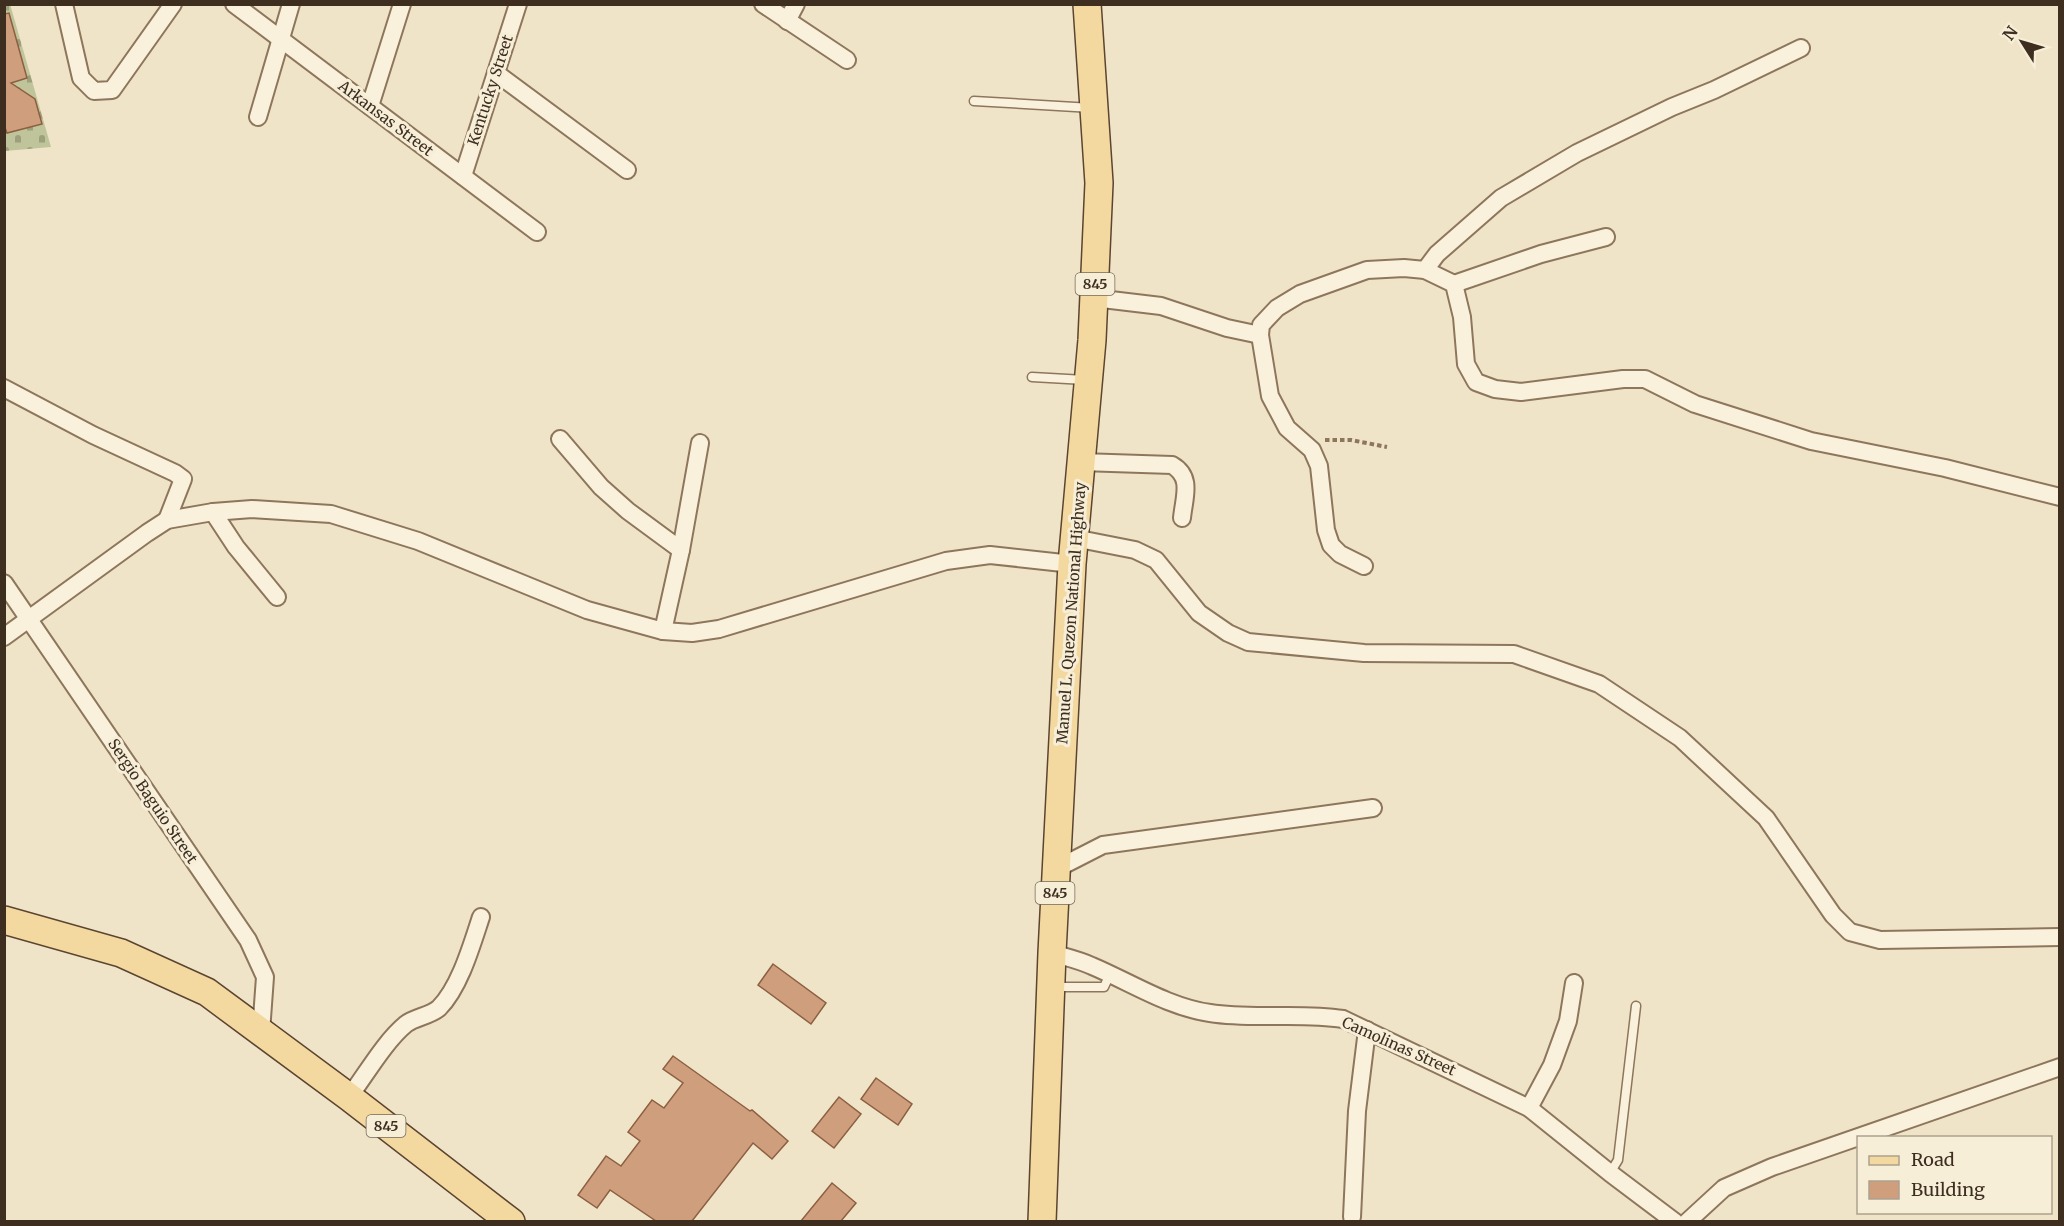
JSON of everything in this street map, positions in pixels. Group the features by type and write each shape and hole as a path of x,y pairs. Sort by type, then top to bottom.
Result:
{"main road":[{"name":"Manuel L. Quezon National Highway","path":"1042,1221 1052,953 1073,551 1089,380 1099,183 1087,4"},
{"name":"845","path":"4,920 122,953 207,992 350,1097 511,1221"}],"street":[{"path":"64,4 81,78 94,91 112,90 173,4"},
{"name":"Arkansas Street","path":"234,4 537,232"},
{"path":"258,117 291,4"},
{"path":"370,106 402,4"},
{"name":"Kentucky Street","path":"463,176 518,4"},
{"path":"762,4 848,60"},
{"path":"787,21 796,4"},
{"path":"1425,270 1437,254 1501,198 1577,153 1801,48"},
{"path":"496,73 627,170"},
{"path":"1364,566 1340,554 1331,545 1326,530 1319,466 1312,450 1287,428 1270,396 1260,336 1261,325 1277,308 1300,294 1367,270 1404,268 1425,270 1454,284 1540,254 1606,237"},
{"path":"1454,284 1462,317 1466,363 1476,382 1496,389 1521,392 1623,379 1645,379 1695,404 1812,441 1945,468 2060,497"},
{"path":"1094,298 1161,306 1227,328 1260,336"},
{"path":"4,388 93,435 176,473 183,479 166,520"},
{"path":"560,439 602,487 628,511 681,550"},
{"path":"663,631 681,550 700,443"},
{"path":"1081,462 1172,465 1182,471 1186,480 1182,518"},
{"path":"4,637 166,520 213,512 252,509 330,514 418,541 587,610 663,631 692,633 719,629 946,561 990,555 1135,550 1156,560 1199,613 1228,633 1248,642 1364,653 1514,654 1599,684 1680,738 1766,818 1833,915 1850,932 1880,940 2060,937"},
{"path":"213,512 236,547 277,597"},
{"name":"Sergio Baguio Street","path":"4,583 248,940 265,977 261,1032"},
{"path":"1056,869 1103,845 1373,808"},
{"path":"350,1097 394,1036 407,1023 439,1008 449,995 472,944 481,916"},
{"name":"Camolinas Street","path":"1052,953 1090,965 1178,1005 1210,1013 1267,1017 1318,1015 1343,1019 1529,1108 1610,1173 1675,1221"},
{"path":"1529,1108 1552,1065 1569,1021 1574,983"},
{"path":"1352,1217 1357,1110 1367,1030"},
{"path":"1860,1136 2060,1066"},
{"path":"1687,1221 1724,1188 1772,1167 1857,1137"}],"lane":[{"path":"974,101 1095,108"},
{"path":"1032,376 1089,380"},
{"path":"1051,987 1104,987 1110,975"},
{"path":"1610,1173 1618,1160 1636,1006"}],"path":[{"path":"1300,439 1351,440 1387,447"}],"green space":[{"path":"10,4 51,147 5,151 4,5"}],"building":[{"path":"9,13 27,78 11,83 35,99 42,124 7,133 4,125 4,14"},
{"path":"773,964 826,1003 811,1024 758,985"},
{"path":"673,1056 750,1111 752,1110 788,1141 772,1159 753,1143 692,1221 656,1221 610,1190 597,1208 578,1195 606,1156 621,1166 640,1141 628,1132 652,1100 664,1108 683,1083 663,1069"},
{"path":"876,1078 912,1104 898,1125 861,1099"},
{"path":"839,1097 861,1114 834,1148 812,1131"},
{"path":"832,1183 856,1203 841,1221 801,1221"}]}
